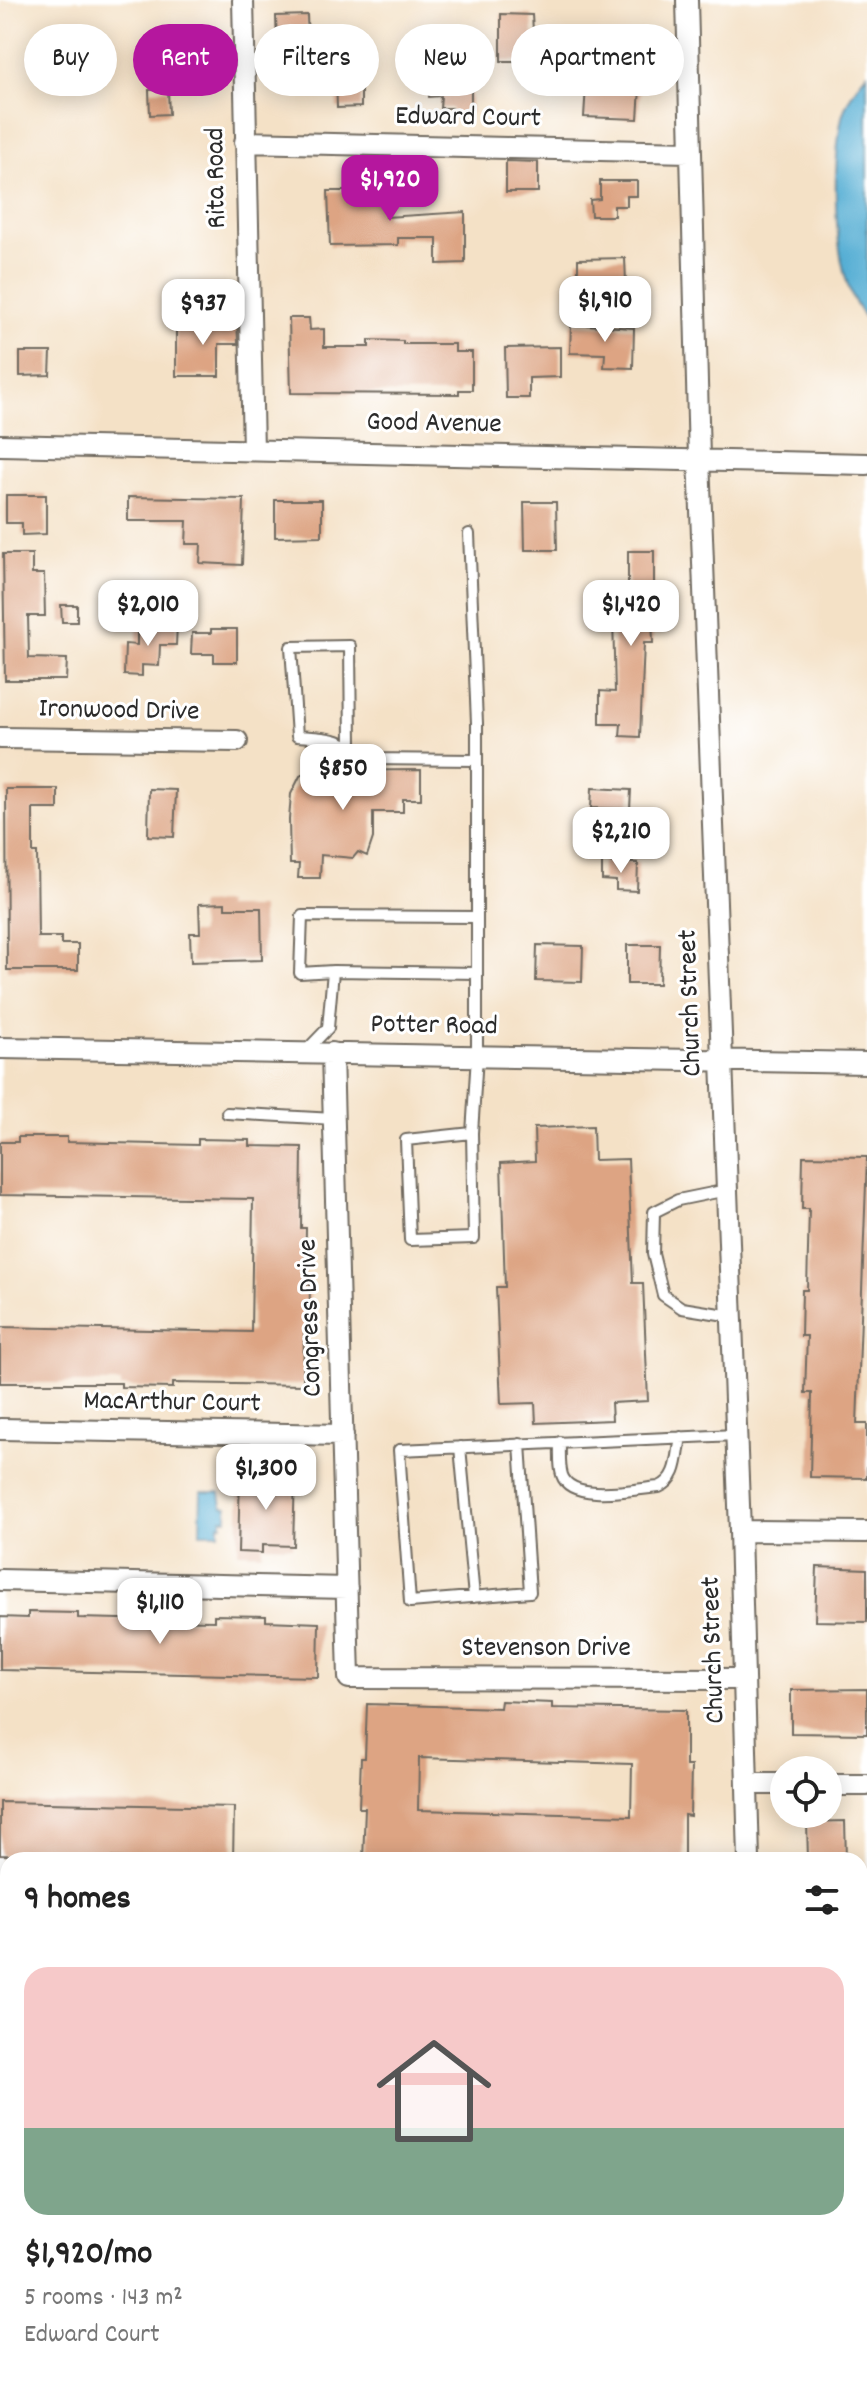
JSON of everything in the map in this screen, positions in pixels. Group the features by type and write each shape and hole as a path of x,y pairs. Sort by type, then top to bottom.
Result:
{"street":[{"name":"Rita Road","path":"243,0 253,450"},
{"name":"Church Street","path":"687,0 699,458 740,1531 749,1852"},
{"name":"Edward Court","path":"245,142 690,152"},
{"name":"Good Avenue","path":"0,445 867,464"},
{"name":"Ironwood Drive","path":"0,738 237,741"},
{"name":"Potter Road","path":"0,1048 867,1063"},
{"name":"Congress Drive","path":"332,1053 349,1678"},
{"name":"MacArthur Court","path":"0,1429 343,1435"},
{"path":"740,1531 867,1532"},
{"path":"0,1580 347,1588"},
{"name":"Stevenson Drive","path":"349,1678 743,1679"},
{"path":"748,1784 770,1784"},
{"path":"842,1785 867,1785"}],"lane":[{"path":"469,534 477,760 477,1056 472,1133 474,1238 410,1240 406,1140 472,1133"},
{"path":"351,745 350,646 291,647 297,736 325,738 351,745 365,759 477,760"},
{"path":"477,917 302,916 300,973 477,973"},
{"path":"304,1053 328,1028 333,971"},
{"path":"227,1113 334,1119"},
{"path":"727,1190 678,1200 654,1212 653,1254 663,1295 682,1308 732,1316"},
{"path":"520,1444 530,1592 410,1602 399,1450 560,1442 736,1435"},
{"path":"560,1442 561,1474 568,1484 578,1491 595,1492 659,1487 668,1483 674,1474 681,1437"},
{"path":"460,1447 474,1597"}],"water":[{"path":"867,73 867,320 855,303 846,280 837,226 836,169 842,116"},
{"path":"201,1492 220,1492 222,1506 227,1507 227,1519 222,1519 222,1524 219,1524 219,1533 200,1533"}],"building":[{"path":"501,14 532,15 533,24 511,24 511,61 501,61"},
{"path":"307,15 307,24 276,24 276,16"},
{"path":"149,96 168,96 169,114 150,115"},
{"path":"337,96 361,96 361,107 337,108"},
{"path":"441,96 471,96 471,114 452,114 452,108 440,108"},
{"path":"585,96 639,96 638,119 584,117"},
{"path":"506,161 538,162 538,192 506,192"},
{"path":"385,181 386,217 465,212 465,263 437,264 437,238 398,238 398,245 330,246 328,191 348,191 348,182"},
{"path":"600,181 637,181 637,196 627,196 627,206 614,206 614,216 591,216 590,200 600,199"},
{"path":"625,258 626,283 578,284 578,259"},
{"path":"237,318 238,344 219,344 219,376 176,376 176,326 219,325 219,319"},
{"path":"289,318 309,318 310,330 324,329 324,347 369,347 369,340 403,341 403,344 455,344 455,352 472,352 472,390 459,390 459,394 291,393"},
{"path":"571,324 634,328 633,368 604,367 605,354 570,353"},
{"path":"560,347 560,377 529,378 529,398 506,398 505,348"},
{"path":"20,352 51,352 50,375 20,376"},
{"path":"6,495 46,495 46,534 22,535 22,523 6,523"},
{"path":"128,497 244,499 242,565 200,563 201,544 186,544 187,521 128,521"},
{"path":"275,500 322,500 322,536 275,537"},
{"path":"524,502 556,502 557,550 525,550"},
{"path":"628,551 654,551 654,590 651,590 653,643 644,643 640,737 620,736 621,724 600,724 600,691 615,692 613,619 628,619"},
{"path":"3,554 32,554 32,574 44,574 45,616 28,616 29,658 67,659 66,680 5,680"},
{"path":"61,605 77,605 77,622 62,622"},
{"path":"157,623 177,624 176,645 160,645 159,666 142,665 142,676 124,675 125,644 137,645 137,628 157,629"},
{"path":"211,629 237,629 237,662 214,662 214,654 191,654 192,633 211,633"},
{"path":"421,770 421,799 403,799 403,812 373,812 373,838 367,856 358,852 353,858 321,855 320,878 298,878 299,864 290,864 289,820 291,794 300,776 311,771"},
{"path":"592,788 631,790 630,809 591,808"},
{"path":"6,789 58,789 58,809 33,809 38,937 61,937 61,944 78,944 78,970 7,970"},
{"path":"149,789 176,790 174,837 148,836"},
{"path":"602,862 638,863 637,891 616,890 616,881 602,880"},
{"path":"225,903 225,908 261,908 262,960 191,962 190,933 200,933 199,904"},
{"path":"537,945 583,946 582,982 536,981"},
{"path":"627,945 660,945 659,984 627,984"},
{"path":"593,1126 594,1160 628,1159 633,1283 643,1283 648,1401 611,1403 612,1420 536,1423 535,1403 501,1404 496,1287 505,1287 501,1163 535,1161 534,1128"},
{"path":"18,1137 67,1137 67,1142 198,1145 198,1139 250,1140 250,1146 302,1147 301,1228 306,1228 305,1284 310,1284 309,1333 304,1332 303,1385 173,1383 173,1388 121,1387 121,1383 0,1383 0,1327 251,1332 253,1199 0,1195 0,1142 18,1142"},
{"path":"803,1156 867,1157 857,1424 867,1424 867,1478 810,1477 812,1393 805,1393 807,1336 801,1336 802,1290 807,1290 809,1209 802,1209"},
{"path":"240,1474 295,1475 293,1546 262,1545 262,1553 238,1552"},
{"path":"817,1567 867,1569 867,1622 815,1621"},
{"path":"28,1612 78,1613 78,1618 214,1621 214,1615 266,1616 266,1621 319,1623 318,1677 0,1670 0,1617 28,1618"},
{"path":"867,1689 867,1734 791,1733 791,1690"},
{"path":"501,1701 552,1703 552,1708 686,1710 686,1766 691,1766 690,1816 684,1815 684,1852 363,1852 365,1808 359,1808 367,1704 500,1708","holes":["419,1758 632,1764 631,1816 418,1810"]},
{"path":"0,1802 234,1807 233,1852 0,1852"},
{"path":"842,1821 845,1821 846,1852 808,1852 807,1828 842,1828"}]}
